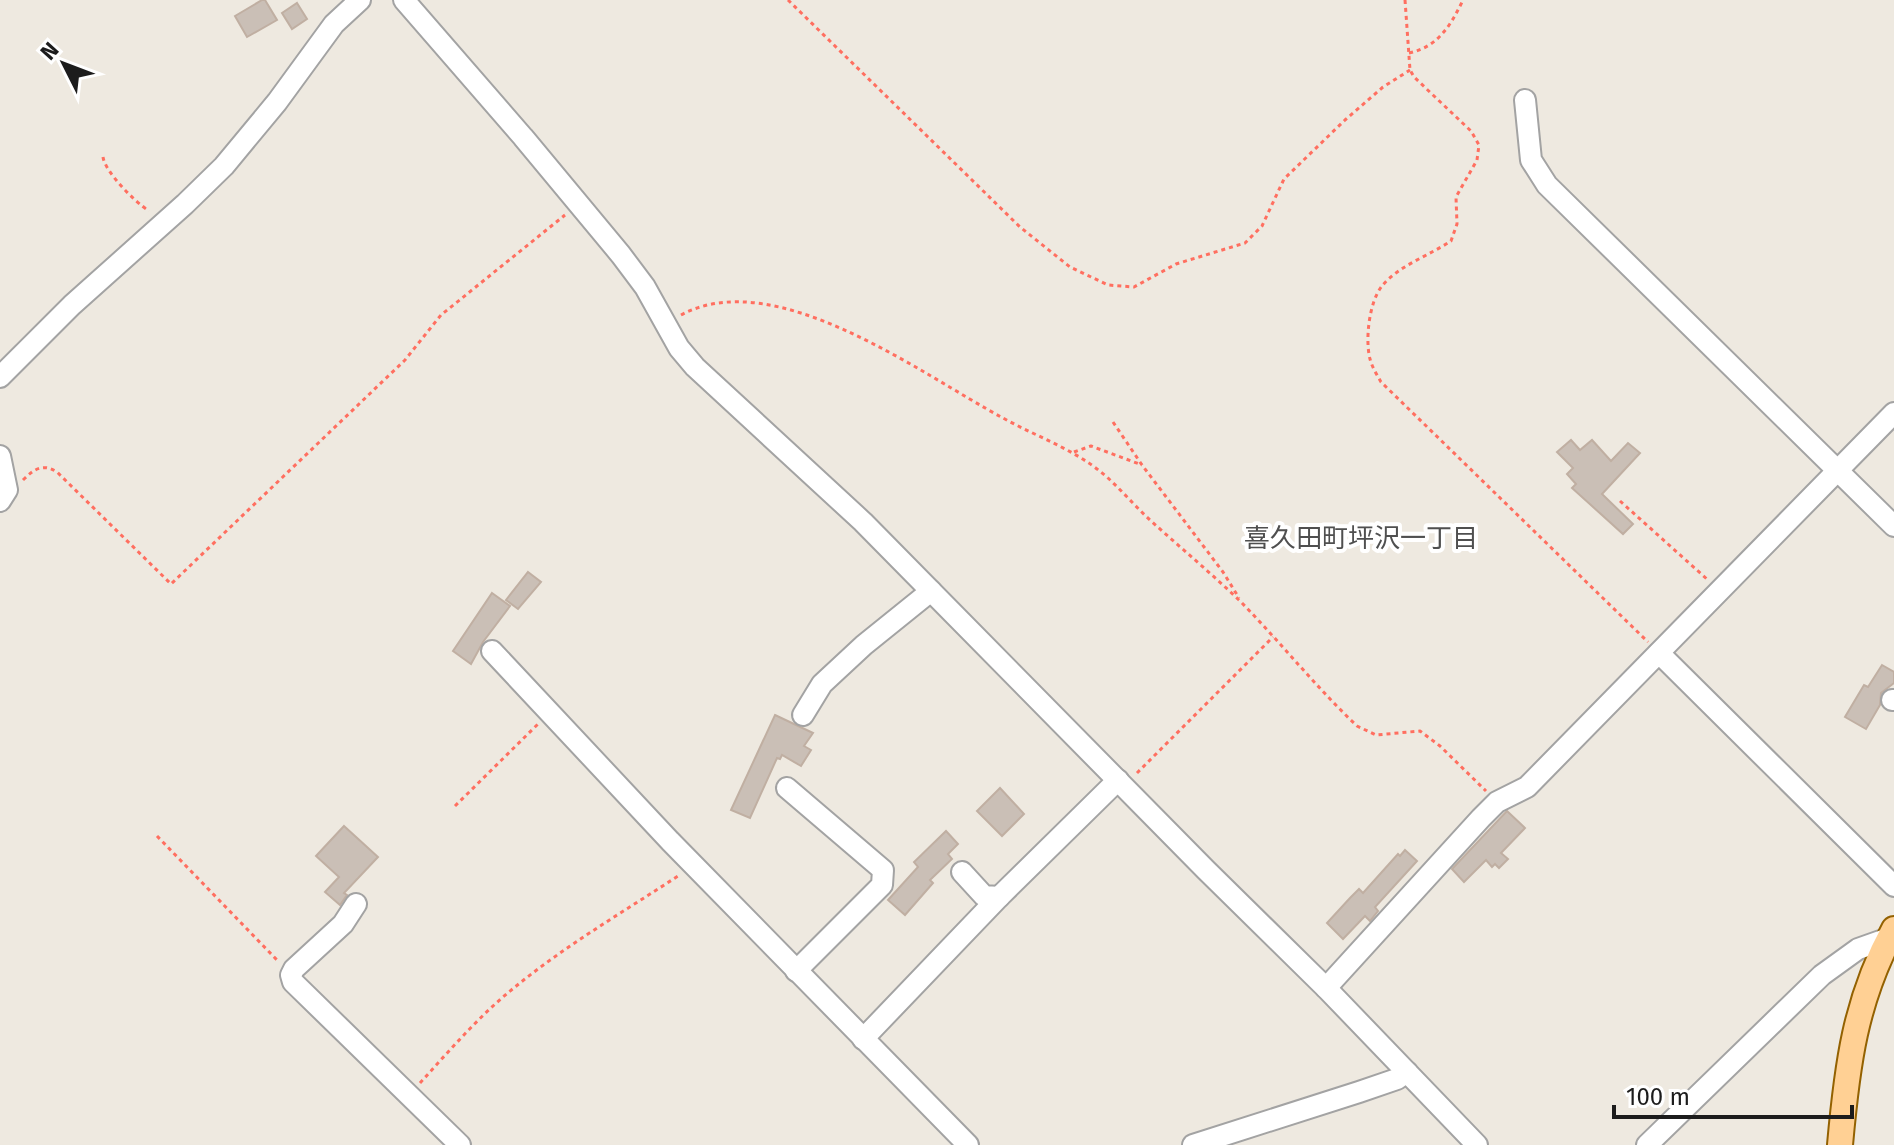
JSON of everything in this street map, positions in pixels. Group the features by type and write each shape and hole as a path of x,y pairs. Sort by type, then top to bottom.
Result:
{"main road":[{"path":"1840,1145 1851,1046 1859,1012 1891,934"}],"street":[{"path":"0,377 72,305 224,166 277,102 334,24 360,0"},
{"path":"404,0 579,204 645,287 679,348 695,367 863,522 1326,988 1477,1145"},
{"path":"1525,100 1531,160 1547,185 1894,526"},
{"path":"1326,988 1497,802 1527,787 1894,413"},
{"path":"0,456 3,496"},
{"path":"803,715 822,684 864,645 931,591"},
{"path":"492,651 796,971 968,1145"},
{"path":"1659,653 1894,886"},
{"path":"863,1039 999,897 1121,783"},
{"path":"787,788 883,870 882,885 796,971"},
{"path":"962,872 984,896 999,897"},
{"path":"356,904 343,924 291,975 293,982 460,1145"},
{"path":"1647,1145 1667,1136 1822,975 1858,949 1891,934"},
{"path":"1193,1145 1359,1092 1397,1079 1407,1072"}],"path":[{"path":"788,0 1020,227 1070,267 1108,285 1134,287 1176,264 1245,243 1262,226 1284,179 1383,87 1410,70"},
{"path":"1405,0 1410,70 1471,131 1479,145 1477,160 1456,197 1457,224 1451,241 1398,272 1381,287 1373,307 1367,344 1370,362 1381,382 1659,653"},
{"path":"1409,53 1421,51 1439,38 1452,24 1463,0"},
{"path":"103,157 104,166 141,206 166,221"},
{"path":"3,496 39,467 52,468 171,584 405,360 441,315 579,204"},
{"path":"667,327 676,318 705,304 725,302 803,312 899,358 1005,420 1072,452 1106,476 1240,602 1357,726 1376,735 1420,731 1440,746 1497,802"},
{"path":"1113,422 1223,572 1240,602"},
{"path":"1072,452 1091,446 1142,465"},
{"path":"1620,501 1720,590"},
{"path":"1121,783 1273,637"},
{"path":"455,806 549,714"},
{"path":"157,836 291,975"},
{"path":"415,1089 482,1016 514,988 551,959 694,865"}],"building":[{"path":"262,0 277,20 247,37 235,16"},
{"path":"297,3 307,19 292,29 282,13"},
{"path":"1571,440 1580,450 1592,440 1611,461 1628,443 1640,453 1602,494 1633,524 1623,534 1572,488 1576,484 1567,474 1573,468 1557,452"},
{"path":"528,572 541,582 518,609 506,600"},
{"path":"492,593 510,606 471,664 453,651"},
{"path":"1882,665 1894,672 1894,683 1881,693 1880,705 1866,729 1845,717 1864,685 1868,687"},
{"path":"775,715 813,733 804,746 811,750 801,766 782,755 780,759 777,758 750,818 731,810"},
{"path":"1000,788 1024,814 1002,836 977,811"},
{"path":"1507,811 1525,828 1501,853 1508,859 1499,868 1495,864 1492,867 1486,860 1464,882 1452,869"},
{"path":"344,826 378,857 344,893 347,895 340,905 325,892 339,877 316,856"},
{"path":"946,831 958,844 948,854 952,859 930,880 933,883 905,915 888,900 918,867 914,862"},
{"path":"1405,850 1417,861 1375,907 1378,911 1370,921 1365,916 1343,939 1327,923 1359,889 1363,893"}],"district":[{"name":"喜久田町坪沢一丁目","path":"1361,538"}]}
